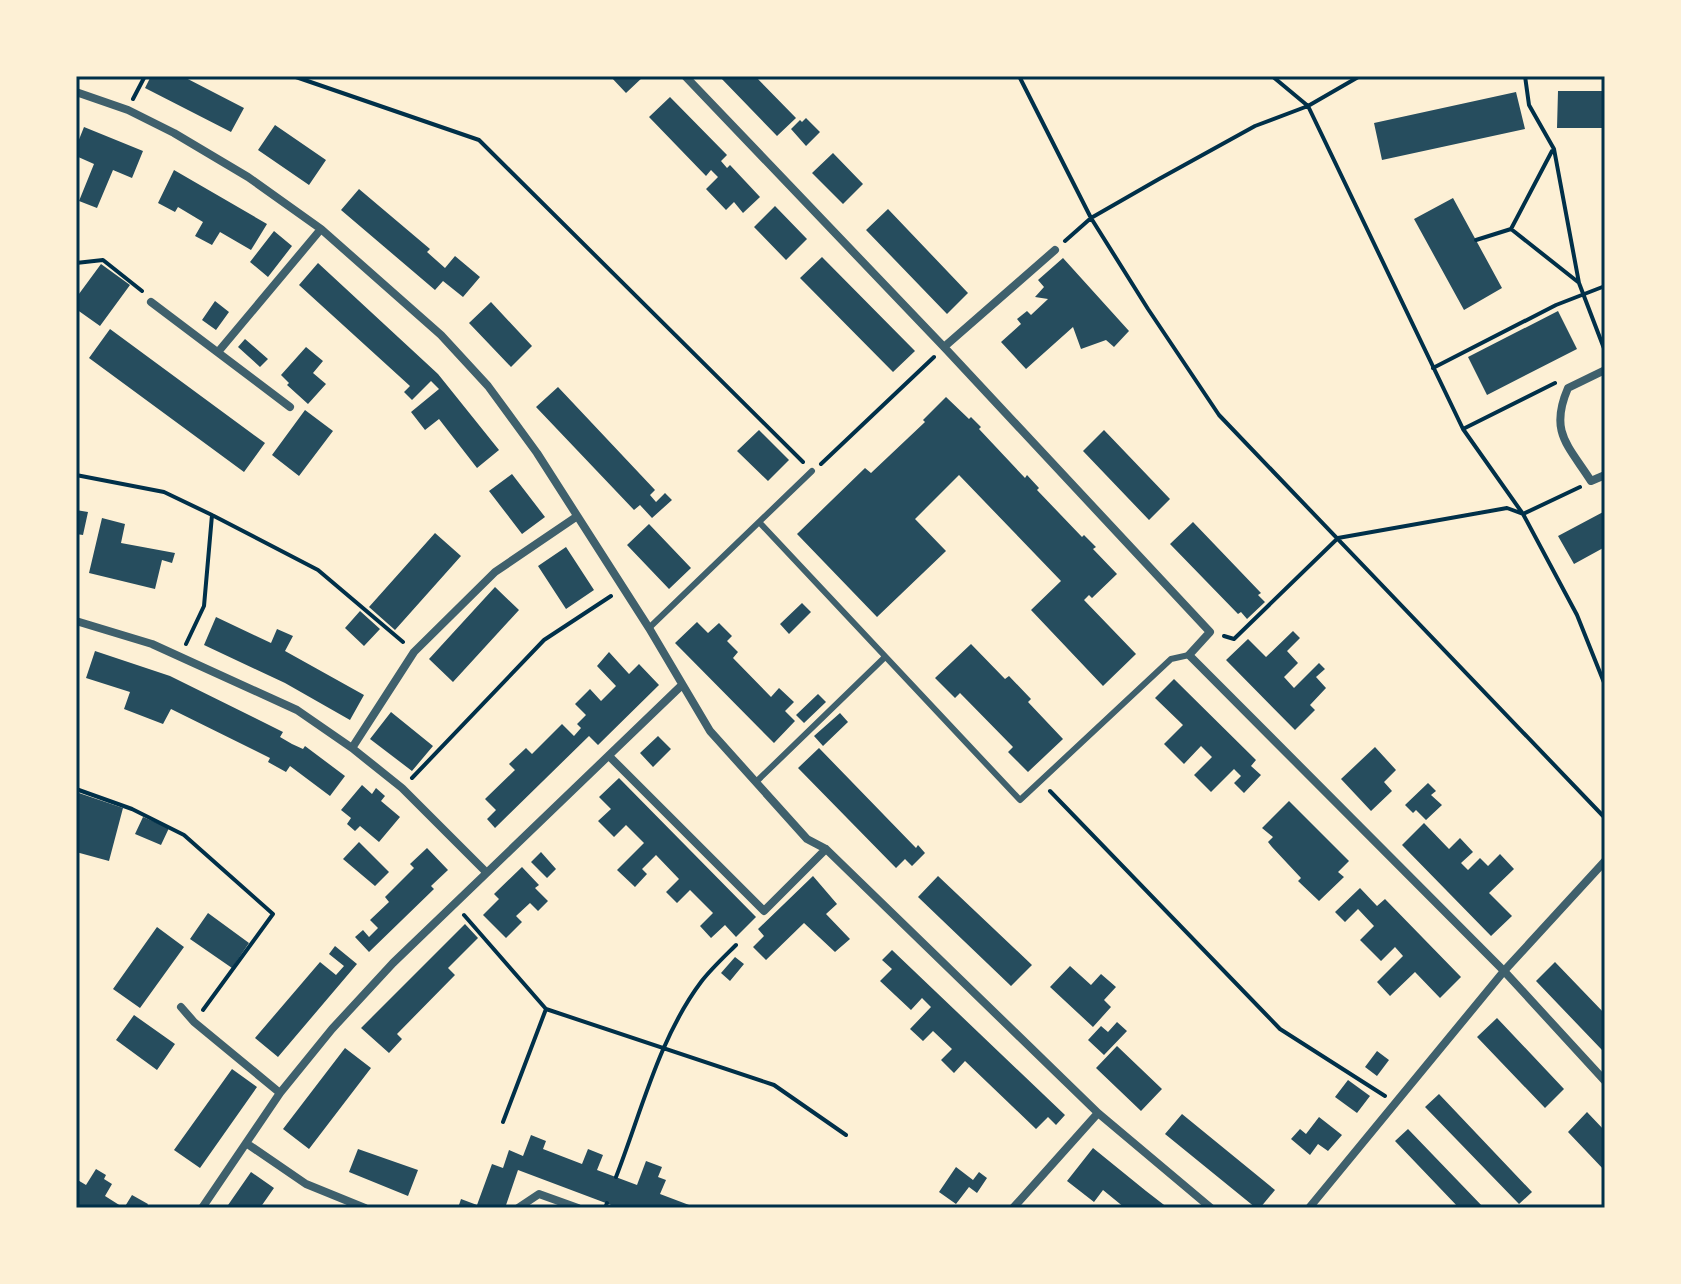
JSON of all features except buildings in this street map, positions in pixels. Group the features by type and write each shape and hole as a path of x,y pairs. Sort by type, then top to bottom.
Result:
{"street":[{"path":"685,76 1210,632 1189,655 1504,971 1605,1081"},
{"path":"76,92 128,110 248,177 321,229 441,335 478,376 537,453 649,628 710,731 807,839 826,849 1098,1113 1211,1208"},
{"path":"218,352 321,229"},
{"path":"944,347 1055,250"},
{"path":"151,302 290,407"},
{"path":"1605,370 1568,388 1559,408 1559,430 1591,481 1605,475"},
{"path":"352,748 414,652 495,572 576,517"},
{"path":"76,621 124,633 297,710 402,788 486,872"},
{"path":"202,1208 280,1093 332,1029 454,903 682,685"},
{"path":"609,756 764,911 826,849"},
{"path":"1309,1208 1504,971 1605,861"},
{"path":"181,1007 194,1022 280,1093"},
{"path":"1013,1208 1098,1113"},
{"path":"246,1143 306,1184 365,1208"},
{"path":"518,1208 539,1194 578,1208"}],"lane":[{"path":"649,628 812,471"},
{"path":"759,522 1020,800 1171,659 1189,655"},
{"path":"756,782 884,658"}],"path":[{"path":"128,110 145,76"},
{"path":"293,76 479,140 812,471 944,347"},
{"path":"1019,76 1091,218 1219,415 1605,818"},
{"path":"1272,76 1308,106 1463,429 1523,514 1577,615 1605,685"},
{"path":"1055,250 1091,218 1255,126 1308,106 1360,76"},
{"path":"1525,76 1529,105 1554,149 1579,283 1605,351"},
{"path":"1476,240 1511,229 1554,149"},
{"path":"1511,229 1579,283"},
{"path":"76,263 103,260 138,286 151,302"},
{"path":"1433,368 1556,305 1605,286"},
{"path":"1463,429 1556,383 1568,388"},
{"path":"76,475 164,492 318,570 414,652"},
{"path":"1210,632 1234,639 1338,538 1507,508 1523,514 1591,481"},
{"path":"180,656 204,606 212,515"},
{"path":"402,788 544,640 622,588"},
{"path":"1040,781 1280,1029 1395,1103"},
{"path":"76,789 132,809 184,835 273,914 194,1022"},
{"path":"454,903 546,1009 774,1085 846,1135"},
{"path":"616,1177 664,1049 702,981 736,945"},
{"path":"503,1122 546,1009"}]}
